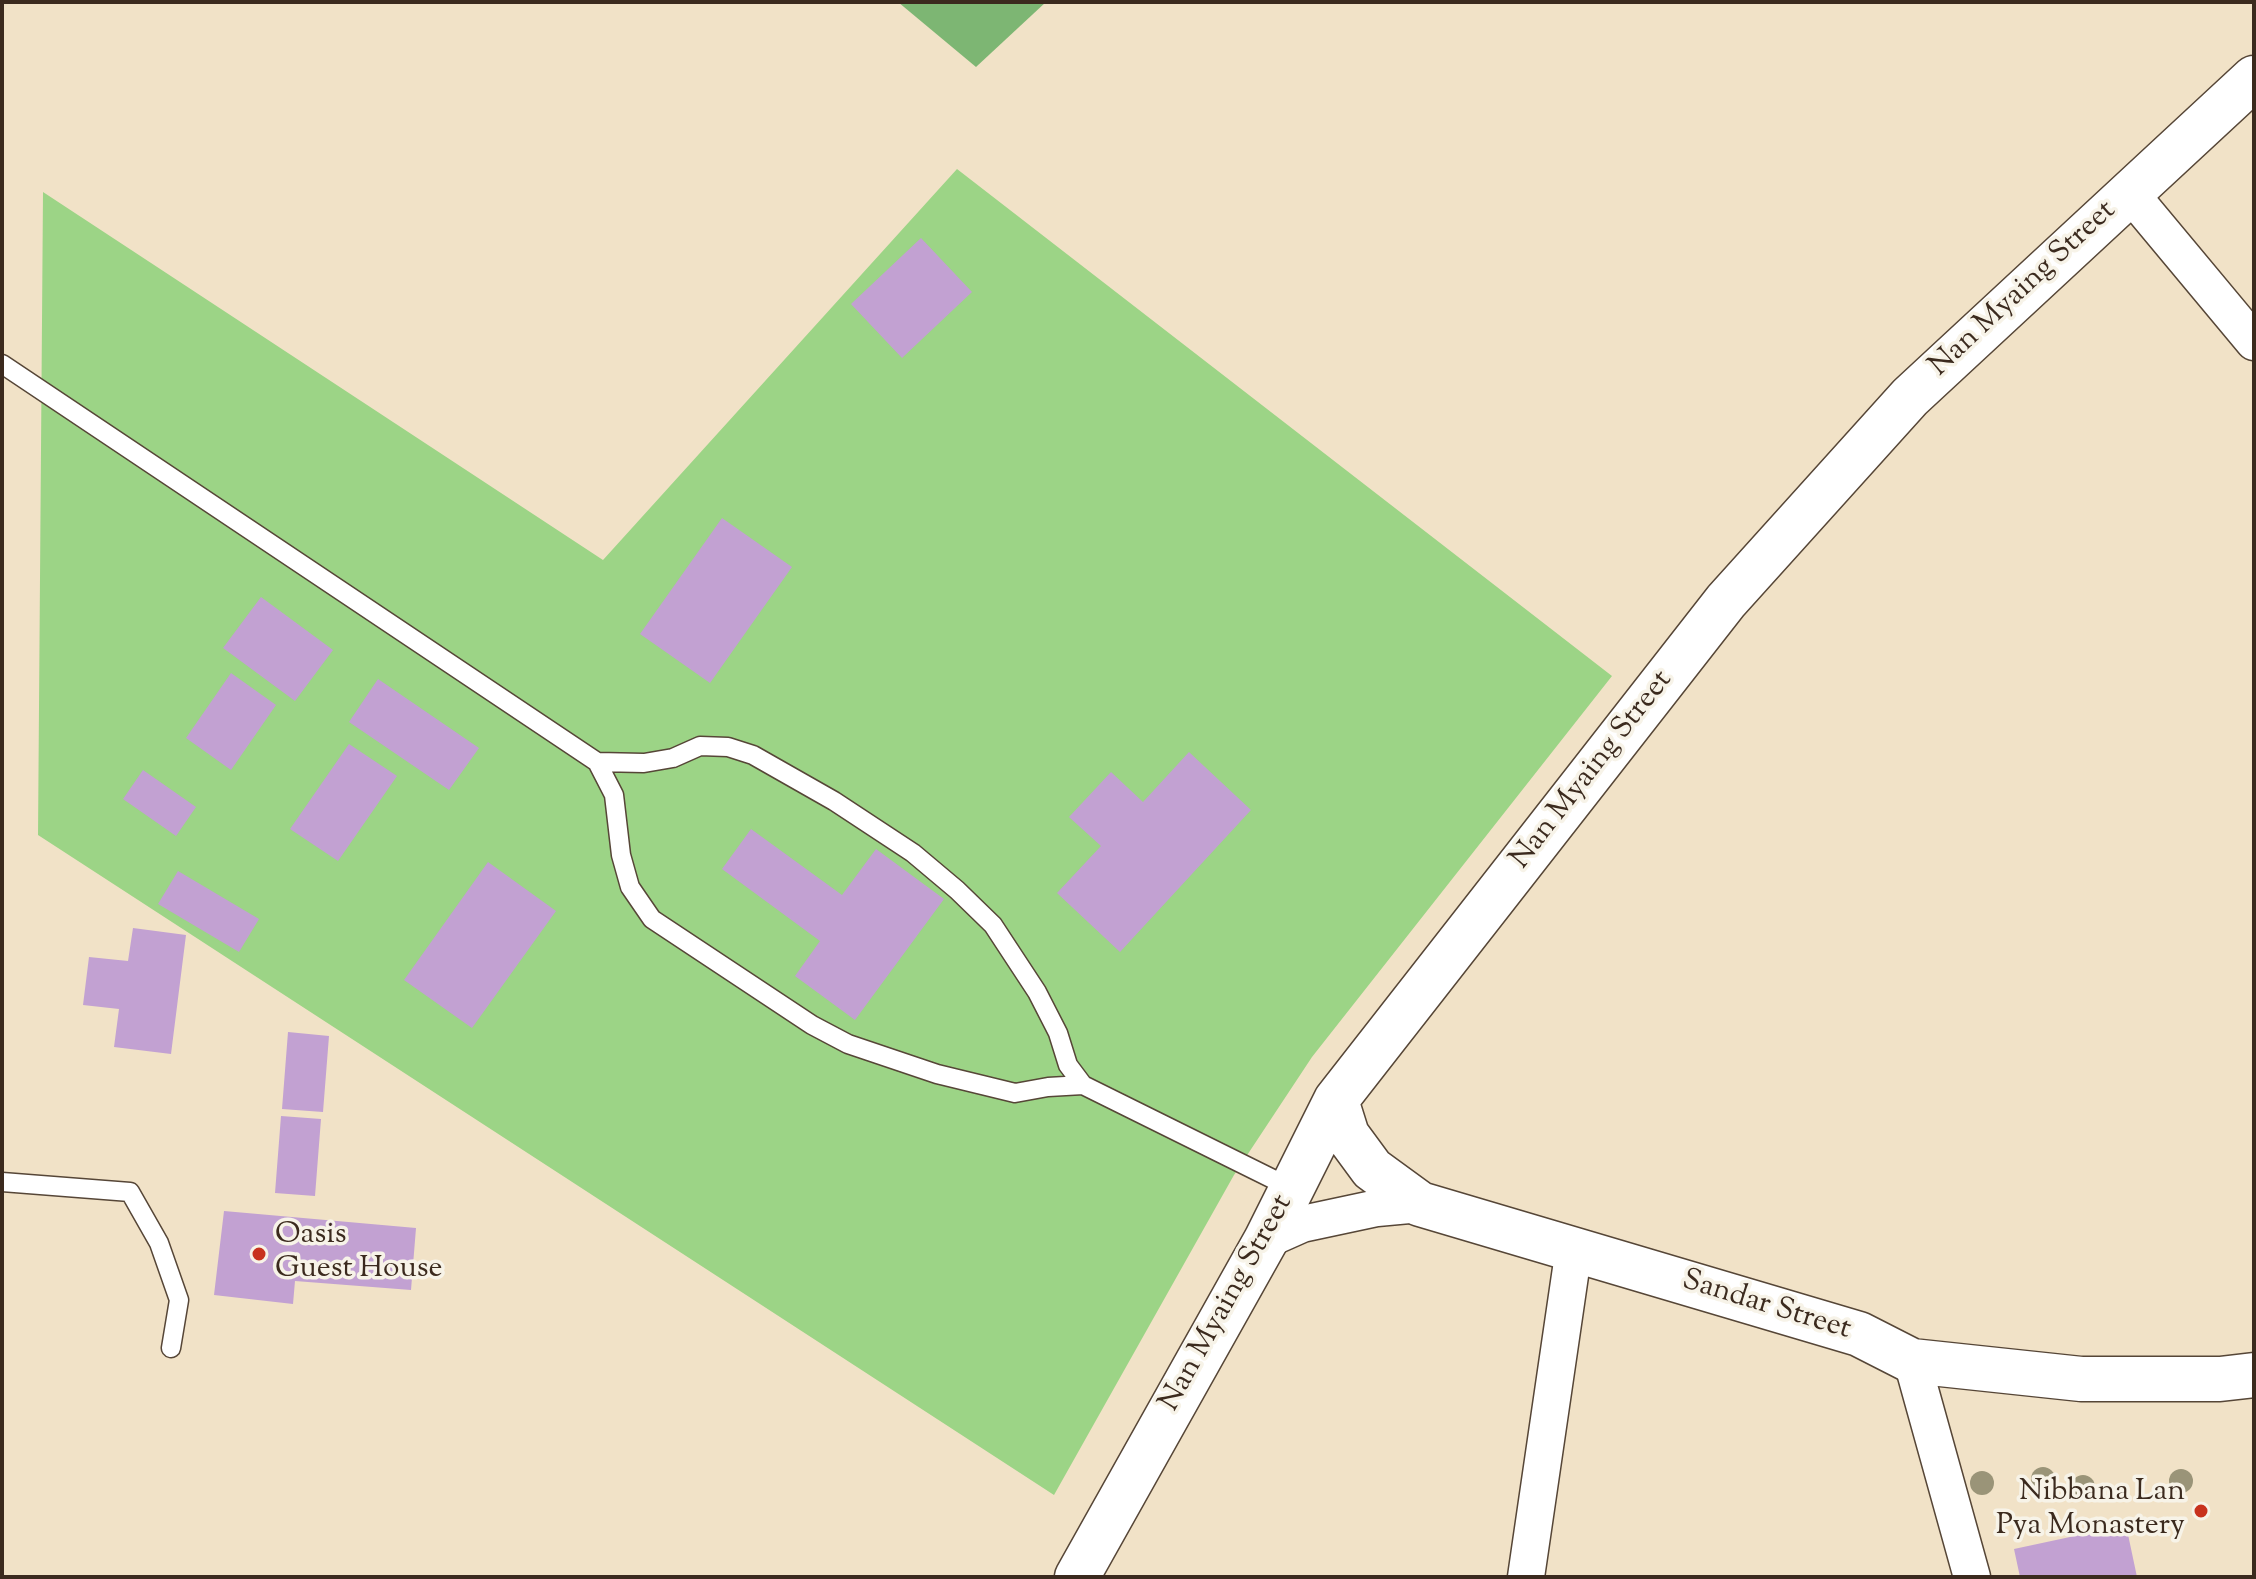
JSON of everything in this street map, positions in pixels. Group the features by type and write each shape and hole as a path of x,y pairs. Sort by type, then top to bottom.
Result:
{"street":[{"name":"Nan Myaing Street","path":"1077,1577 1266,1240 1336,1100 1726,601 1910,397 2254,78"},
{"path":"2129,192 2254,342"},
{"name":"Sandar Street","path":"1336,1100 1347,1135 1372,1169 1420,1204 1859,1334 1912,1361 2081,1379 2220,1379 2254,1375"},
{"path":"1266,1240 1302,1224 1377,1208 1420,1204"},
{"path":"1526,1577 1574,1248"},
{"path":"1912,1361 1972,1577"}],"lane":[{"path":"2,364 597,762 614,795 621,855 630,887 652,919 665,928 812,1025 848,1044 937,1074 1015,1093 1083,1085"},
{"path":"597,762 644,763 673,758 700,746 728,747 753,755 834,801 900,844 957,890 993,925 1037,992 1058,1033 1068,1065 1083,1085 1291,1188"},
{"path":"2,1182 130,1192 159,1243 179,1300 171,1348"}],"green space":[{"path":"898,2 1046,2 976,67"},
{"path":"957,169 1612,676 1312,1057 1234,1175 1054,1495 38,835 43,192 603,560"}],"building":[{"path":"921,238 972,292 902,358 851,304"},
{"path":"722,518 792,567 710,683 640,634"},
{"path":"261,597 333,650 295,701 223,648"},
{"path":"231,673 276,705 231,770 186,738"},
{"path":"378,679 479,748 449,790 349,722"},
{"path":"349,744 397,776 338,861 290,829"},
{"path":"1189,752 1251,810 1120,952 1057,893 1101,846 1069,817 1111,772 1143,802"},
{"path":"143,770 196,807 176,836 123,799"},
{"path":"751,829 842,895 876,849 944,899 855,1020 795,976 820,941 722,869"},
{"path":"488,862 556,911 472,1028 404,980"},
{"path":"178,871 259,919 239,952 158,904"},
{"path":"133,928 186,935 171,1054 114,1047 119,1009 83,1005 89,957 128,961"},
{"path":"288,1032 329,1036 323,1112 282,1109"},
{"path":"281,1116 321,1119 315,1196 275,1193"},
{"path":"224,1211 416,1228 411,1290 295,1281 293,1304 214,1295"},
{"path":"2126,1525 2137,1577 2020,1577 2014,1549"}],"place":[{"name":"Oasis Guest House","path":"259,1254"},
{"name":"Nibbana Lan Pya Monastery","path":"2201,1511"}]}
